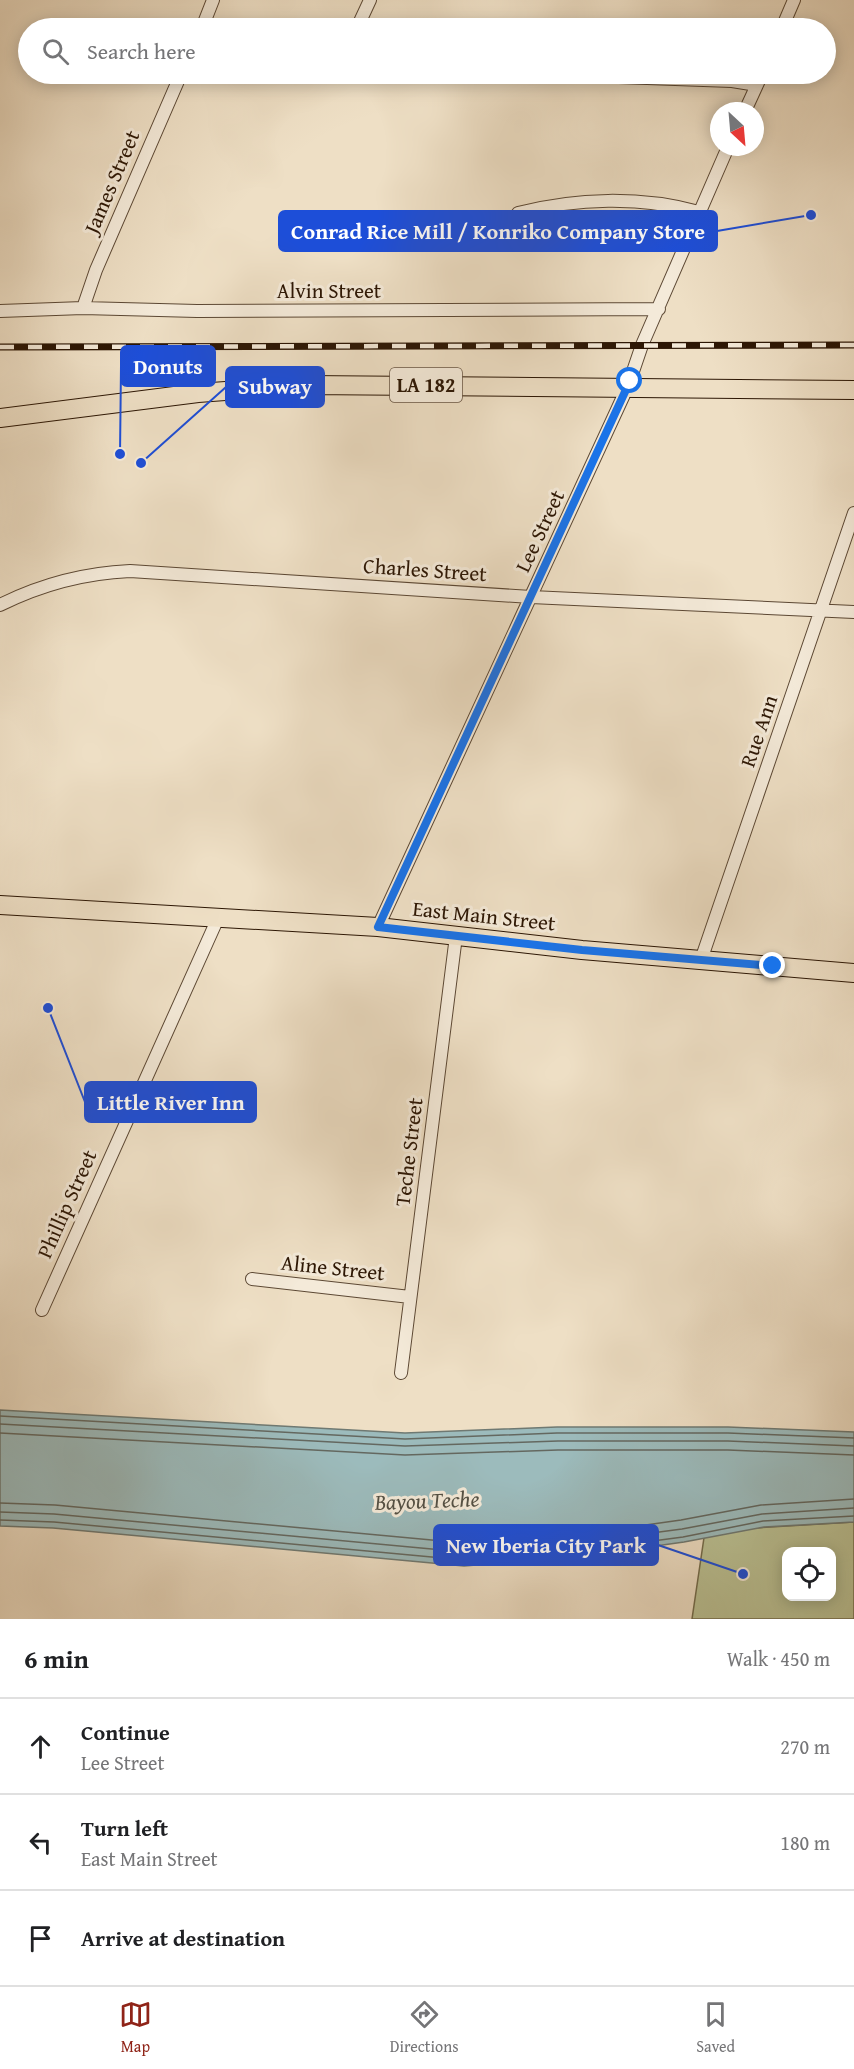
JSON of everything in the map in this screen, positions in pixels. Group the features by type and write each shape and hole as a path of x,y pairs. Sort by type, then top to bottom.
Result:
{"main road":[{"name":"LA 182","path":"0,418 198,393 308,385 628,386 854,390"},
{"name":"East Main Street","path":"0,905 378,927 700,960 854,973"}],"street":[{"path":"206,18 213,0"},
{"path":"362,18 370,0"},
{"path":"786,18 794,0"},
{"name":"James Street","path":"83,308 96,270 177,84"},
{"path":"749,102 757,84"},
{"name":"Lee Street","path":"378,927 628,386 724,156"},
{"path":"518,213 556,203 611,201 666,203 699,212"},
{"name":"Alvin Street","path":"0,311 83,308 197,311 659,309"},
{"name":"Rue Ann","path":"700,960 854,513"},
{"name":"Charles Street","path":"0,605 18,596 93,573 130,571 531,597 854,612"},
{"name":"Phillip Street","path":"42,1311 218,918"},
{"name":"Teche Street","path":"401,1373 456,936"},
{"name":"Aline Street","path":"252,1280 410,1297"}],"green space":[{"path":"854,1522 854,1619 692,1619 705,1531"}],"water":[{"name":"Bayou Teche","path":"0,1410 405,1433 557,1427 728,1427 854,1432 854,1522 764,1527 684,1542 577,1557 464,1566 53,1528 0,1526"}],"railway":[{"path":"0,347 854,345"}],"place":[{"name":"Conrad Rice Mill / Konriko Company Store","path":"811,215"},
{"name":"Donuts","path":"120,454"},
{"name":"Subway","path":"141,463"},
{"name":"Little River Inn","path":"48,1008"},
{"name":"New Iberia City Park","path":"743,1574"}],"route":[{"path":"630,381 378,927 582,950 773,966"}]}
